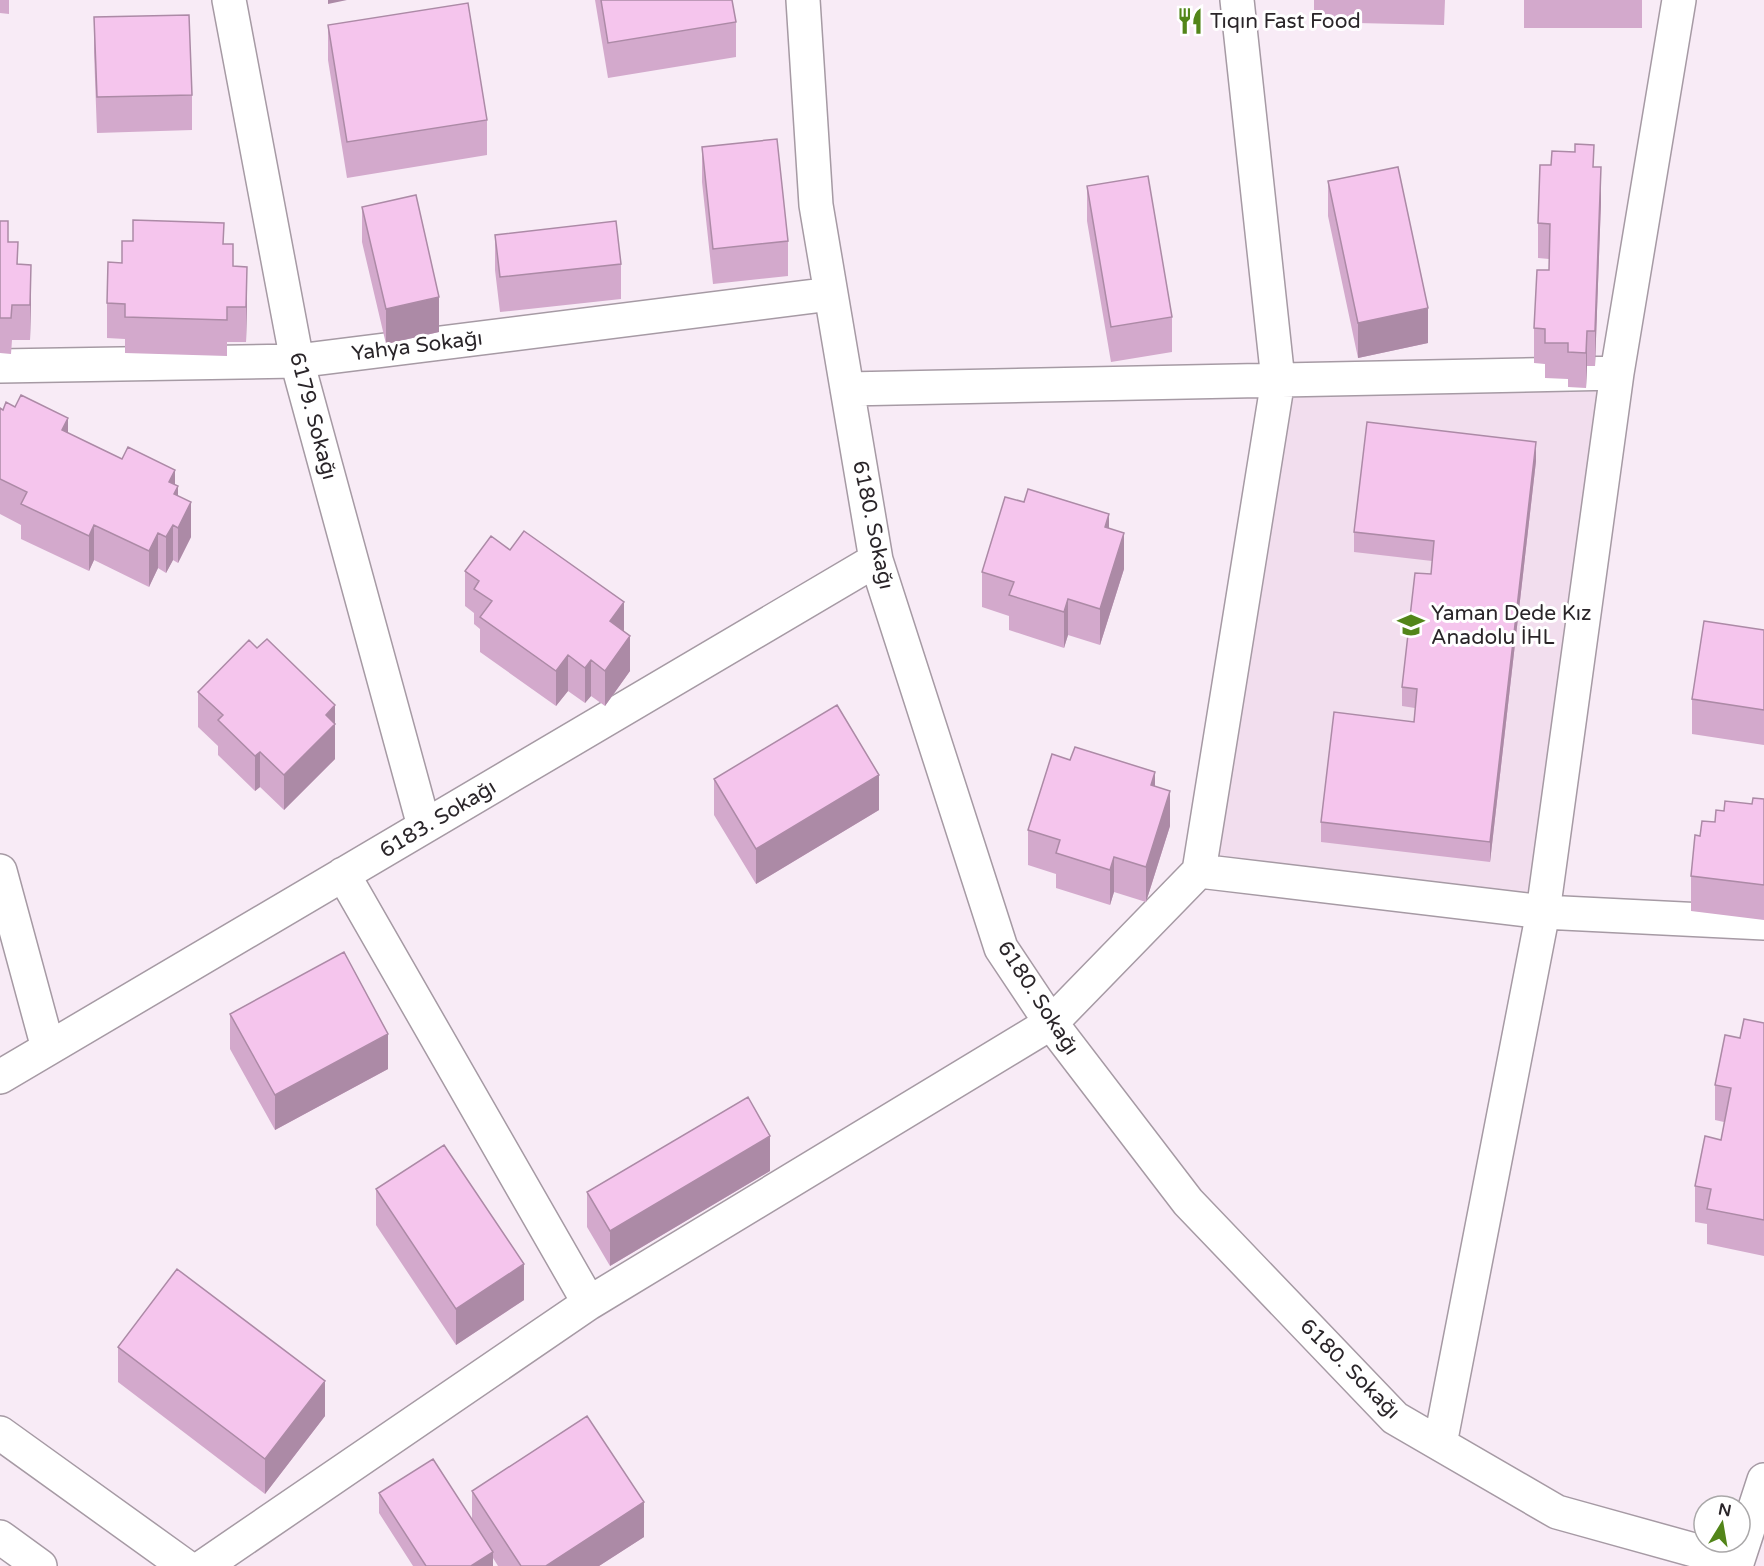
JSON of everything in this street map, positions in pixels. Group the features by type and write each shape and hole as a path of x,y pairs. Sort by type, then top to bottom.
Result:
{"street":[{"name":"6179. Sokağı","path":"229,0 297,361 424,826"},
{"name":"6180. Sokağı","path":"803,0 816,205 876,560 1001,948 1051,1023 1188,1202 1395,1418 1557,1512 1736,1564"},
{"path":"204,1566 589,1303 1051,1023 1199,871 1278,380 1237,0"},
{"path":"1440,1444 1543,912 1617,373 1679,0"},
{"name":"Yahya Sokağı","path":"0,366 297,361 831,294"},
{"path":"847,388 1617,373"},
{"name":"6183. Sokağı","path":"0,1077 876,560"},
{"path":"0,871 48,1048"},
{"path":"1199,871 1543,912 1764,923"},
{"path":"343,874 589,1303"},
{"path":"0,1433 185,1566"},
{"path":"1736,1564 1764,1480"},
{"path":"0,1537 40,1566"}],"shaded area":[{"name":"Yaman Dede Kız Anadolu İHL","path":"1617,373 1543,912 1199,871 1278,380"}],"building":[{"path":"601,0 732,0 736,22 608,43"},
{"path":"468,3 487,120 347,142 328,25"},
{"path":"189,15 192,95 97,97 94,17"},
{"path":"777,139 788,241 713,249 702,147"},
{"path":"1575,144 1594,145 1593,167 1601,167 1595,331 1587,331 1586,353 1568,352 1568,343 1545,343 1545,329 1534,328 1537,270 1549,270 1550,224 1538,223 1540,165 1551,165 1552,151 1575,152"},
{"path":"1398,167 1428,308 1358,323 1328,181"},
{"path":"1148,176 1172,317 1111,327 1087,186"},
{"path":"416,195 439,297 386,309 362,207"},
{"path":"133,220 224,223 223,244 233,244 233,266 247,267 246,307 227,307 227,320 125,317 125,304 107,303 108,262 122,263 122,241 133,241"},
{"path":"0,221 8,221 8,242 18,242 17,264 31,265 30,305 12,305 11,318 0,318"},
{"path":"616,221 621,264 500,277 495,235"},
{"path":"21,395 68,418 62,430 122,459 128,447 175,470 169,482 178,486 174,494 191,502 178,528 173,525 166,537 158,533 149,551 94,525 89,536 21,504 27,492 0,479 0,408 3,410 6,402 15,407"},
{"path":"1367,422 1536,442 1490,842 1321,822 1334,712 1414,722 1417,689 1402,687 1415,573 1431,574 1434,541 1354,532"},
{"path":"1028,489 1109,514 1105,527 1124,533 1100,609 1068,599 1064,612 1009,595 1014,582 982,572 1005,497 1024,502"},
{"path":"524,531 624,602 610,621 630,636 605,671 591,660 585,668 568,655 556,671 480,617 492,601 474,589 479,581 465,571 491,536 510,550"},
{"path":"1704,621 1764,630 1764,710 1692,699"},
{"path":"267,639 335,705 326,715 335,724 284,775 260,752 255,756 218,720 223,715 198,692 249,640 257,648"},
{"path":"837,705 879,775 756,849 714,779"},
{"path":"1075,747 1155,772 1151,785 1170,791 1146,867 1114,857 1110,870 1056,853 1060,840 1028,830 1052,754 1070,760"},
{"path":"1753,798 1764,799 1764,885 1691,876 1695,835 1700,836 1702,821 1715,822 1716,810 1724,811 1725,801 1752,804"},
{"path":"344,952 388,1034 275,1095 230,1014"},
{"path":"1744,1019 1764,1023 1764,1220 1707,1209 1711,1189 1695,1186 1705,1136 1721,1140 1731,1088 1715,1085 1725,1035 1740,1038"},
{"path":"748,1097 770,1136 610,1231 587,1192"},
{"path":"444,1145 524,1264 456,1309 376,1189"},
{"path":"177,1269 325,1381 265,1459 118,1347"},
{"path":"587,1416 644,1502 546,1566 521,1566 472,1491"},
{"path":"433,1459 493,1552 471,1566 426,1566 379,1493"}],"place":[{"name":"Tıqın Fast Food","path":"1190,21"},
{"name":"Yaman Dede Kız Anadolu İHL","path":"1411,625"}]}
